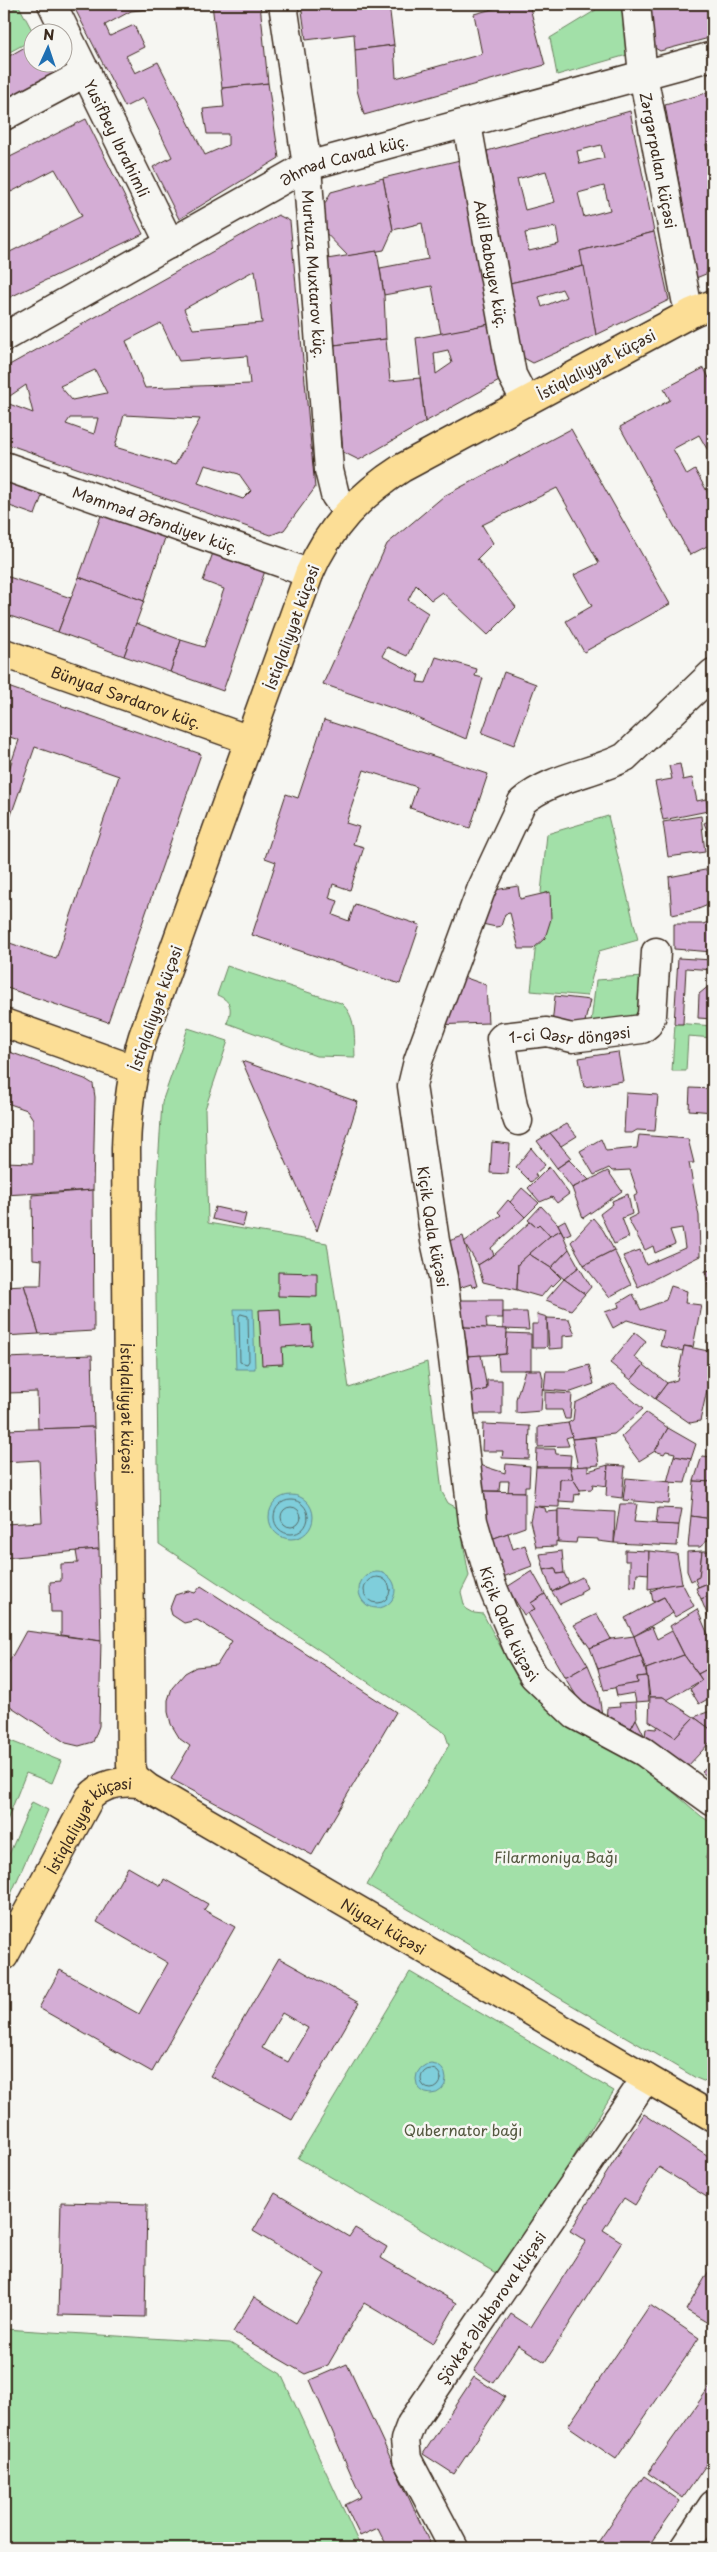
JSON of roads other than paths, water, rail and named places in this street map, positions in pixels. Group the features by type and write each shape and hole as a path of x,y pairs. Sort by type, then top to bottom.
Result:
{"main road":[{"name":"İstiqlaliyyət küçəsi","path":"140,1783 134,1777 131,1765 126,1348 126,1131 133,1069 309,574 327,538 347,512 365,494 402,468 702,309"},
{"name":"Bünyad Sərdarov küç.","path":"4,653 250,740"},
{"path":"4,1023 133,1069"},
{"name":"İstiqlaliyyət küçəsi","path":"4,1956 90,1797 95,1792 115,1783 140,1783"},
{"name":"Niyazi küçəsi","path":"140,1783 713,2117"},
{"name":"Niyazi küçəsi","path":"638,2073 713,2103"}],"street":[{"name":"Yusifbey Ibrahimli","path":"52,4 170,244"},
{"name":"Murtuza Muxtarov küç.","path":"283,4 307,166 329,470 334,495 347,512"},
{"name":"Zərgərpalan küçəsi","path":"636,4 643,75 686,298 702,309"},
{"name":"Əhməd Cavad küç.","path":"4,337 307,166 713,56"},
{"path":"4,116 87,72"},
{"name":"Adil Babayev küç.","path":"467,124 512,375 526,402"},
{"name":"Məmməd Əfəndiyev küç.","path":"4,466 309,574"},
{"name":"Kiçik Qala küçəsi","path":"713,673 626,757 610,765 534,792 522,802 481,890 418,1061 412,1086 432,1222 443,1277 473,1521 492,1586 519,1650 534,1676 575,1715 644,1752 713,1802"},
{"name":"1-ci Qəsr döngəsi","path":"518,1121 513,1106 501,1039 503,1037 546,1032 572,1038 642,1029 648,1024 652,1014 656,952"},
{"name":"Şövkət Ələkbərova küçəsi","path":"454,2548 407,2459 405,2440 410,2424 638,2073"},
{"path":"684,2548 713,2504"}],"water":[{"path":"234,1309 253,1309 255,1369 236,1369"},
{"path":"291,1495 303,1499 309,1505 313,1517 309,1529 303,1535 291,1539 279,1535 273,1529 269,1517 273,1505 279,1499"},
{"path":"377,1572 384,1573 390,1577 394,1583 394,1597 390,1603 384,1607 377,1608 370,1607 364,1603 360,1597 359,1590 360,1583 364,1577 370,1573"},
{"path":"431,2064 442,2068 446,2079 442,2090 431,2094 420,2090 416,2079 420,2068"}],"park label":[{"name":"Filarmoniya Bağı","path":"556,1856"},
{"name":"Qubernator bağı","path":"463,2129"}]}
